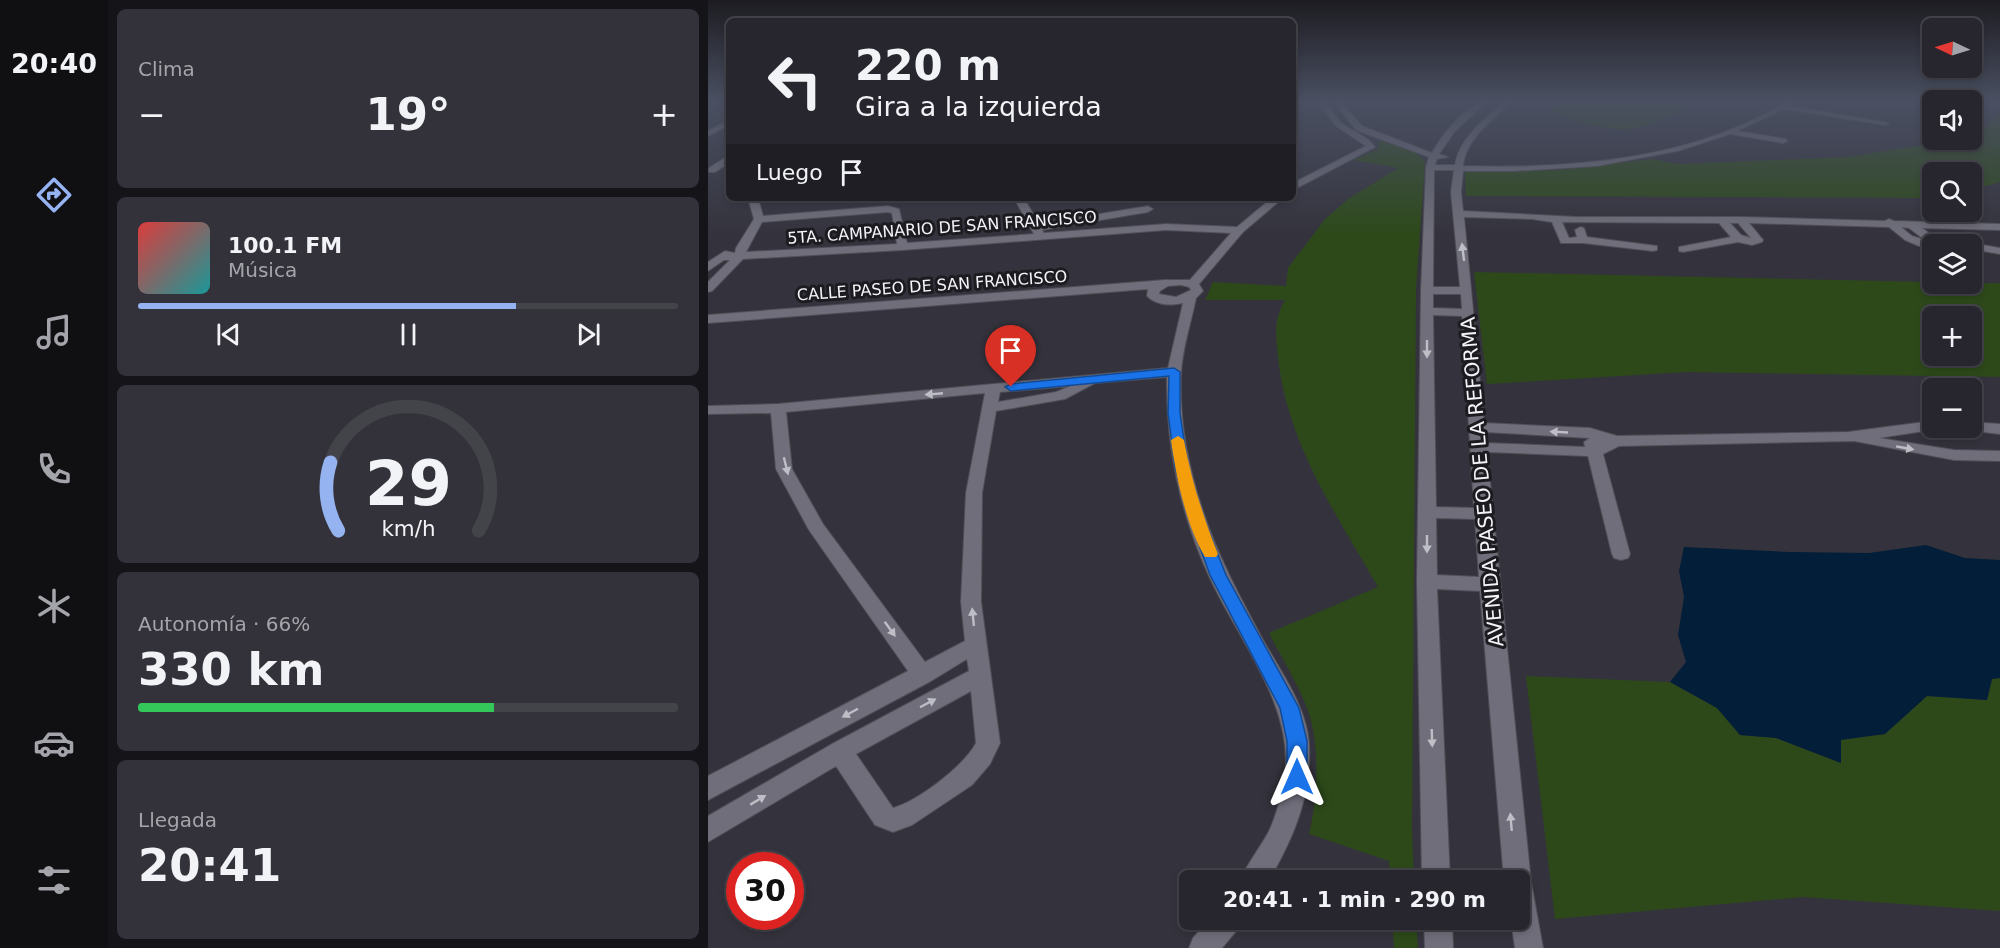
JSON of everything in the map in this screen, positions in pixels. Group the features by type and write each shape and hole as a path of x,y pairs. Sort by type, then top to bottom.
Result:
{"street":[{"path":"1296,185 1346,158 1369,149 1370,145"},
{"path":"1401,145 1432,162 1514,169 1646,158 1695,145"},
{"path":"1432,162 1441,145"},
{"name":"AVENIDA PASEO DE LA REFORMA","path":"1469,145 1459,163 1455,192 1466,291 1489,584 1517,870"},
{"path":"726,160 712,170 726,170"},
{"name":"AVENIDA PASEO DE LA REFORMA","path":"1432,162 1427,290 1427,582 1436,870"},
{"path":"708,289 740,252 759,219 754,201"},
{"path":"1021,201 1039,232 1148,209"},
{"path":"1141,201 1166,227"},
{"path":"1260,870 1281,836 1297,777 1297,741 1289,708 1218,575 1193,509 1182,466 1174,413 1174,372 1191,291 1239,230 1274,201"},
{"path":"759,219 888,208 896,211 903,247"},
{"path":"1459,218 1538,223 1551,219 1741,220 1889,222 2000,227"},
{"path":"1551,219 1565,240 1653,248"},
{"path":"1576,220 1583,240"},
{"path":"1722,220 1738,239"},
{"path":"1683,249 1738,239 1750,242 1758,240 1741,220"},
{"path":"1889,222 1914,242 1922,242"},
{"path":"1909,223 1923,234"},
{"name":"5TA. CAMPANARIO DE SAN FRANCISCO","path":"740,252 903,247 1039,232 1166,227 1239,230"},
{"path":"1982,248 2000,251"},
{"path":"708,268 721,257 740,252"},
{"path":"1173,282 1191,291 1164,300 1156,290 1173,282"},
{"name":"CALLE PASEO DE SAN FRANCISCO","path":"708,319 1096,298 1156,290"},
{"path":"1427,290 1466,291"},
{"name":"CALLE PASEO DE SAN FRANCISCO","path":"708,329 916,308"},
{"path":"1427,311 1468,314"},
{"path":"708,410 778,408 1174,372"},
{"path":"991,408 1060,396 1094,379"},
{"path":"840,751 884,817 893,820 903,817 969,775 981,759 988,743 971,602 974,493 993,389"},
{"path":"778,408 784,469 815,526 923,675"},
{"path":"1476,428 1590,433 1616,441 1848,437 1922,427"},
{"path":"1982,428 2000,429"},
{"path":"1590,433 1621,554"},
{"path":"1848,437 1954,455 2000,456"},
{"path":"1478,447 1595,452 1616,441"},
{"path":"1427,512 1484,514"},
{"path":"1427,582 1489,584"},
{"path":"708,789 975,645"},
{"path":"708,830 840,751 979,676"},
{"path":"1203,948 1218,930"},
{"path":"1438,930 1439,948"},
{"path":"1526,930 1529,948"}],"green space":[{"path":"1379,145 1398,145 1412,151 1425,162 1416,289 1414,870 1389,870 1389,861 1309,834 1316,786 1314,733 1301,694 1269,633 1378,587 1330,505 1292,419 1283,389 1276,334 1277,321 1285,300 1205,300 1213,282 1286,286 1288,268 1325,219 1348,199 1398,168 1354,160 1376,150"},
{"path":"1921,145 1922,150 1982,150 1982,145 2000,145 2000,182 1982,187 1982,162 1922,162 1922,198 1466,196 1465,171 1560,170 1652,159 1678,164 1848,157"},
{"path":"1474,272 1922,282 1922,294 1982,294 1982,283 2000,283 2000,377 1687,372 1487,384"},
{"path":"1526,676 1670,682 1717,708 1740,735 1776,738 1841,763 1841,739 1885,734 1927,696 1987,700 1992,679 2000,678 2000,911 1803,897 1555,919"},
{"path":"1393,930 1417,930 1418,948 1394,948"}],"water":[{"path":"1926,545 1965,558 2000,560 2000,678 1992,679 1987,700 1927,696 1885,734 1841,740 1841,763 1776,738 1740,735 1717,708 1670,682 1686,662 1678,635 1684,597 1679,571 1684,547 1869,553"}],"slow traffic":[{"path":"1178,440 1193,509 1210,554"}],"route":[{"path":"1011,387 1174,372 1174,413 1182,466 1193,509 1218,575 1289,708 1297,741 1297,777"}]}
